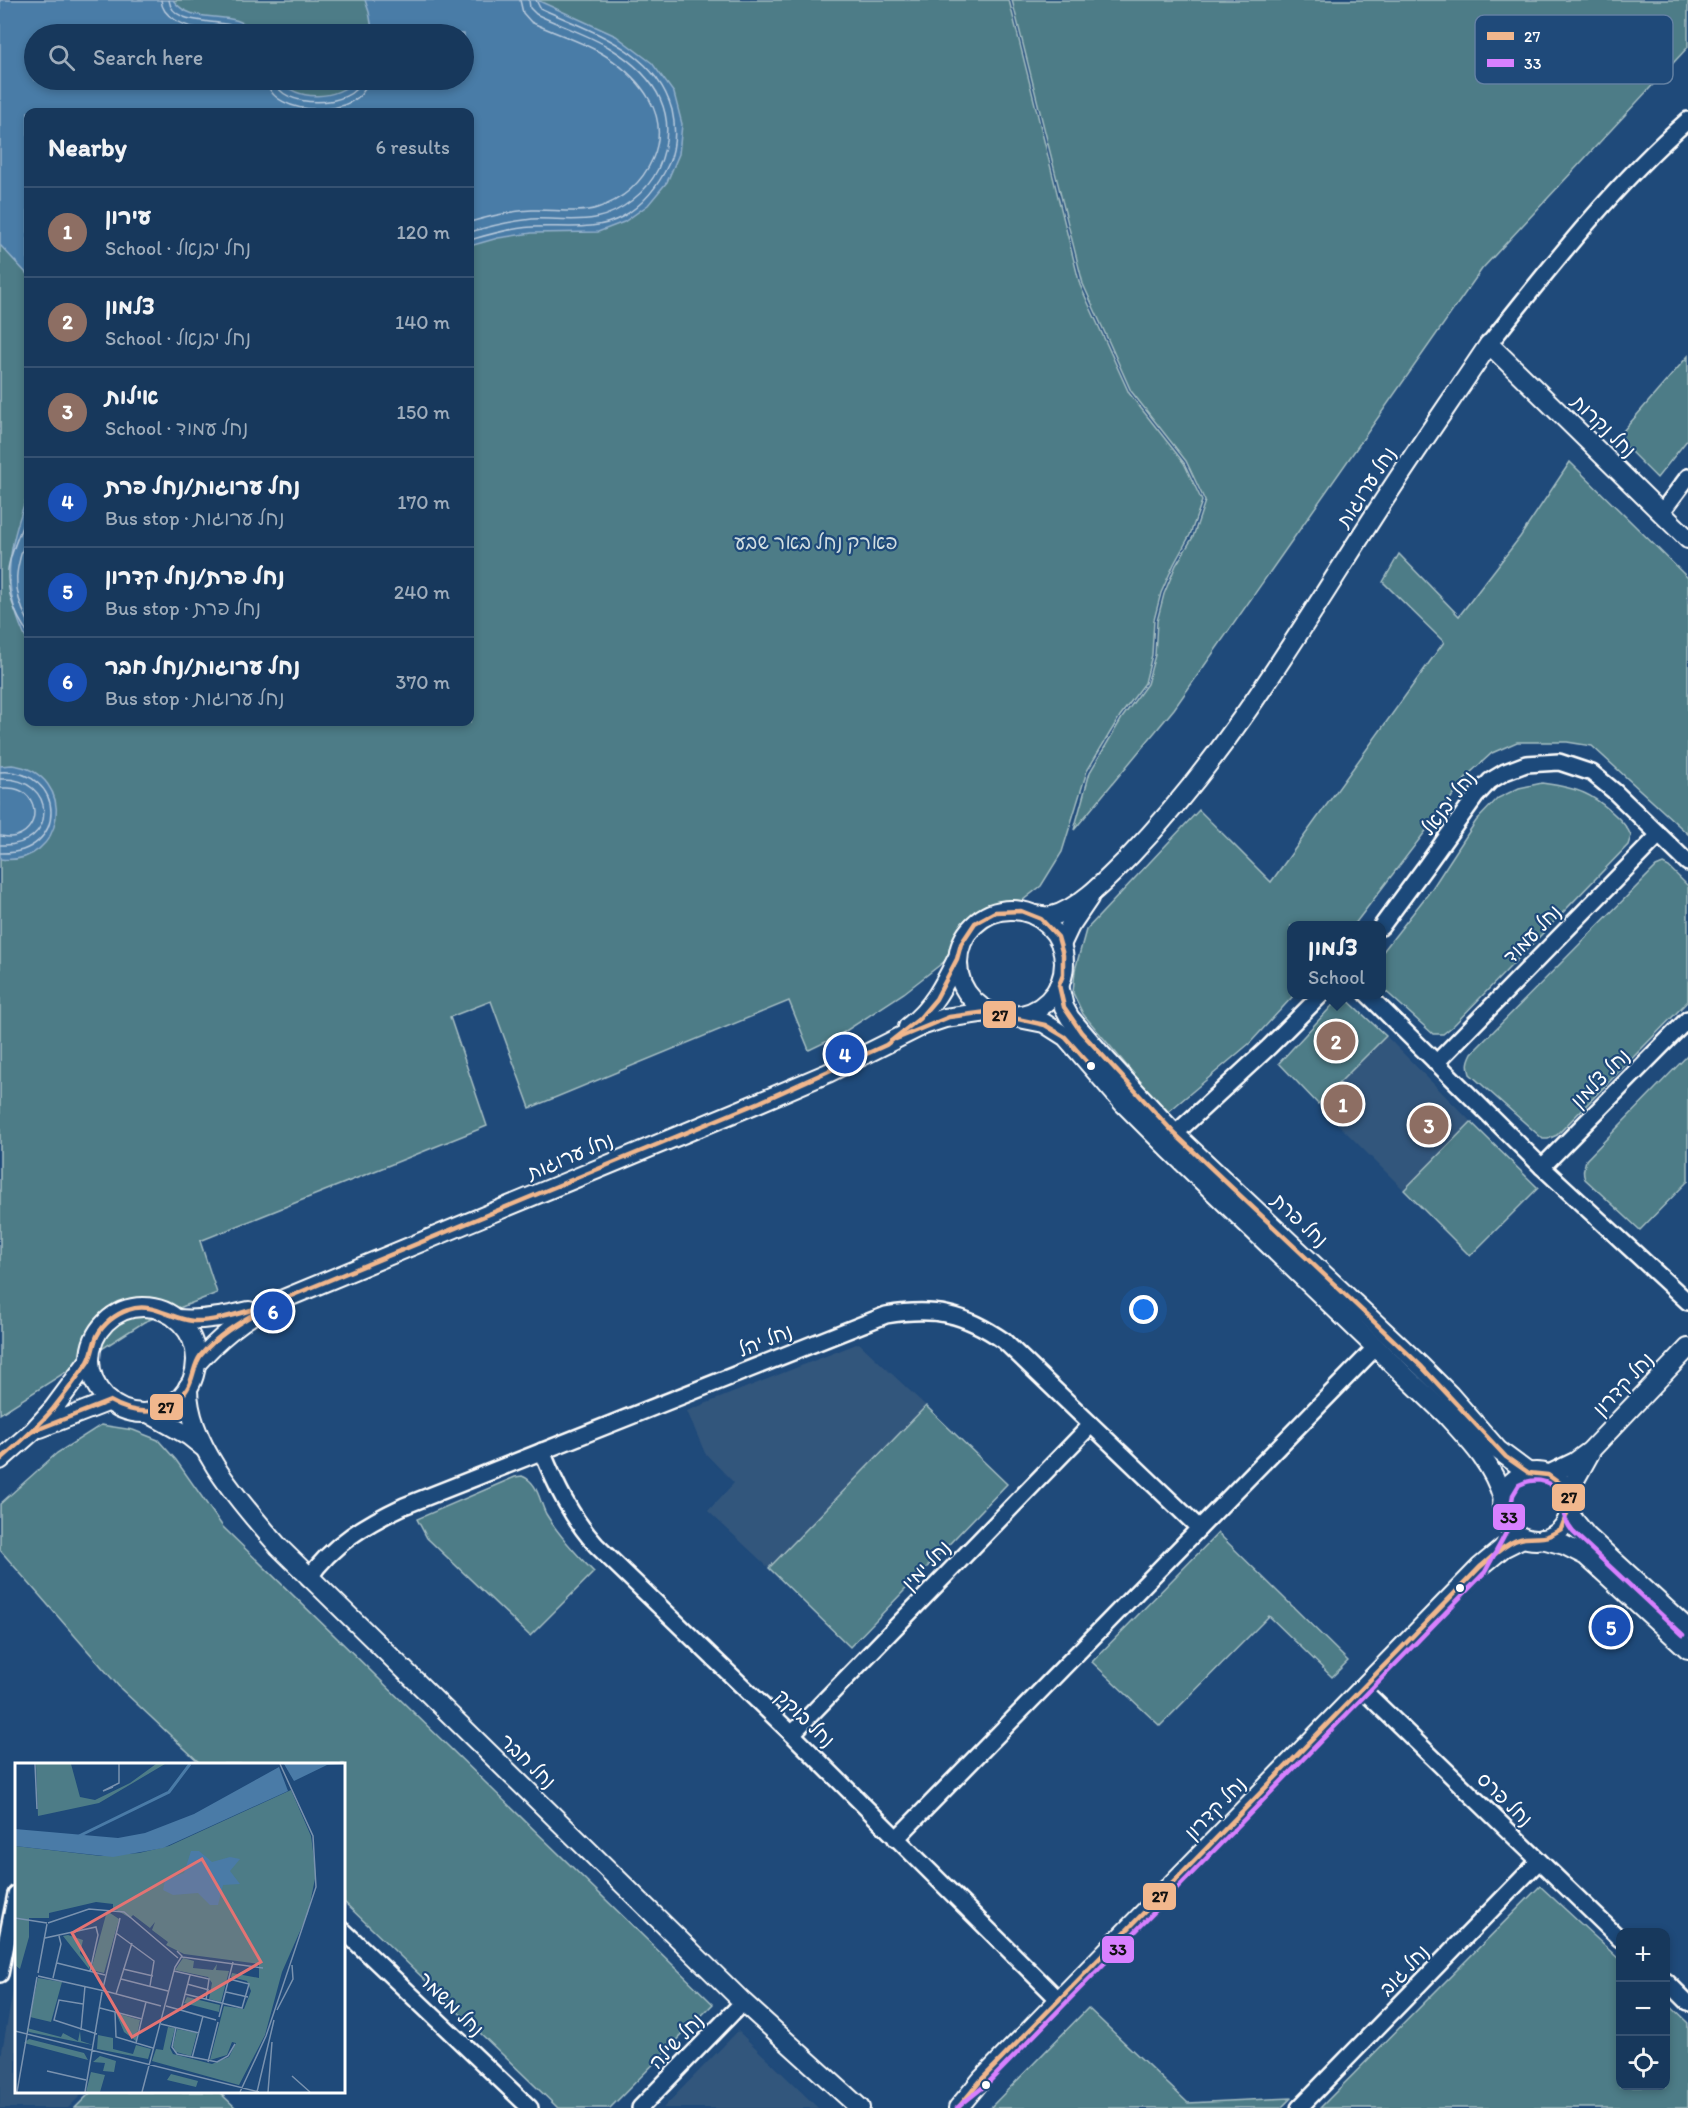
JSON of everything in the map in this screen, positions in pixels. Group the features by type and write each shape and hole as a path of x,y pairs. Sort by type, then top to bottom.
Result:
{"street":[{"name":"נחל ערוגות","path":"1061,945 1070,926 1095,890 1155,830 1217,754 1274,672 1400,475 1489,344 1590,220 1688,120"},
{"name":"נחל נקרות","path":"1489,344 1688,539"},
{"path":"1661,513 1688,477"},
{"name":"נחל יבנאל","path":"1385,921 1476,796 1490,781 1526,764 1559,762 1592,773 1614,791 1688,863"},
{"name":"נחל עמוד","path":"1436,1063 1659,835"},
{"name":"נחל ערוגות","path":"1034,915 1050,917 1095,890"},
{"path":"1008,910 1034,915 1053,930 1061,945 1064,965 1059,985 1044,1005 1030,1013 1005,1017 987,1012 976,1005 961,984 957,959 961,944 968,930 982,918 995,912 1008,910"},
{"name":"נחל ערוגות","path":"886,1045 919,1019 936,999 957,959"},
{"name":"נחל פרת","path":"1059,985 1064,1007 1076,1025 1141,1098 1176,1134 1422,1367 1456,1401 1498,1450 1529,1473"},
{"path":"1176,1134 1317,999"},
{"path":"1372,999 1542,1167 1688,1302"},
{"name":"נחל ערוגות","path":"177,1319 196,1321 215,1319 269,1305 749,1107 886,1045 924,1025 945,1018 987,1012"},
{"name":"נחל פרת","path":"1014,1017 1044,1023 1065,1037 1124,1104 1170,1150 1430,1399 1475,1447 1494,1474 1503,1506"},
{"name":"נחל צלמון","path":"1542,1167 1688,1019"},
{"name":"נחל ערוגות","path":"196,1364 231,1328 269,1305"},
{"path":"145,1307 162,1310 177,1319 192,1339 196,1364 183,1395 171,1405 148,1413 132,1412 110,1401 96,1384 90,1359 93,1343 107,1321 121,1312 145,1307"},
{"name":"נחל יהל","path":"309,1578 340,1545 381,1517 404,1506 886,1315 913,1311 938,1312 962,1317 1004,1341 1200,1528"},
{"path":"897,1839 1376,1347"},
{"name":"נחל קדרון","path":"1548,1475 1590,1452 1688,1347"},
{"path":"0,1460 33,1431 90,1359"},
{"name":"נחל חבר","path":"188,1387 190,1408 205,1449"},
{"path":"33,1431 110,1401"},
{"name":"נחל חבר","path":"148,1413 189,1436 205,1449 251,1513 309,1578 743,2002 860,2108"},
{"name":"נחל ימין","path":"792,1734 1091,1425"},
{"name":"נחל בוקק","path":"542,1451 563,1500 596,1545 792,1734 1059,2000"},
{"name":"נחל קדרון","path":"1569,1504 1575,1480 1590,1452"},
{"path":"1688,1629 1586,1535 1573,1519 1560,1482 1539,1472 1529,1473 1512,1482 1503,1506 1509,1527 1523,1538 1542,1539 1564,1545 1586,1556 1688,1649"},
{"path":"1542,1539 1561,1528 1569,1504"},
{"name":"נחל קדרון","path":"1480,1567 1491,1548 1503,1506"},
{"name":"נחל קדרון","path":"958,2108 982,2079 1480,1567 1503,1548 1523,1538"},
{"name":"נחל פרס","path":"1362,1689 1616,1935"},
{"name":"נחל גוב","path":"1299,2108 1539,1861"},
{"path":"0,1974 15,1899"},
{"name":"נחל משמר","path":"345,1932 530,2108"},
{"path":"1666,1982 1688,2003"},
{"name":"נחל שילה","path":"640,2108 743,2002"},
{"name":"נחל קדרון","path":"945,2108 982,2079"},
{"name":"נחל חבר","path":"837,2089 849,2108"}],"shaded area":[{"path":"1386,1036 1471,1122 1404,1190 1318,1104"},
{"path":"859,1343 926,1406 769,1568 708,1511 734,1483 705,1453 687,1411"},
{"path":"15,1980 15,2093 83,2093 68,2108 0,2108 0,2062"},
{"path":"738,2031 818,2108 663,2108"}],"green space":[{"name":"פארק נחל באר שבע","path":"0,0 1009,0 1080,285 1129,393 1184,463 1202,501 1190,535 1161,593 1154,620 1152,655 1145,683 1120,716 1087,771 1062,852 1041,886 904,993 838,1036 809,1050 789,1001 530,1108 491,1001 450,1017 487,1126 200,1241 217,1293 144,1322 0,1414"},
{"path":"1012,0 1688,0 1688,47 1673,63 1673,15 1475,15 1475,84 1654,84 1482,269 1174,709 1074,830 1090,772 1122,718 1147,684 1155,655 1157,621 1164,594 1176,565 1193,537 1205,501 1186,461 1131,391 1083,284"},
{"path":"1688,356 1688,439 1657,478 1617,438"},
{"path":"1570,462 1688,578 1688,834 1592,746 1567,742 1517,742 1492,753 1470,773 1357,921 1287,921 1287,999 1290,999 1250,1043 1167,1113 1083,1014 1073,993 1075,970 1086,930 1199,810 1271,882 1444,642 1383,582 1399,554 1459,616 1520,537"},
{"path":"1542,783 1563,786 1590,796 1604,805 1624,824 1631,836 1628,845 1453,1026 1443,1034 1433,1034 1386,992 1386,948 1431,890 1476,821 1498,798 1519,788"},
{"path":"1663,864 1688,886 1688,1001 1557,1135 1543,1139 1470,1074 1468,1066 1472,1053 1656,867"},
{"path":"1338,999 1346,999 1386,1036 1318,1104 1279,1063"},
{"path":"1688,1055 1688,1181 1640,1230 1585,1179 1583,1172 1586,1160"},
{"path":"1471,1122 1538,1188 1470,1256 1404,1190"},
{"path":"926,1406 1007,1484 850,1647 769,1568"},
{"path":"101,1425 133,1430 158,1440 176,1460 223,1527 713,2004 610,2108 558,2108 345,1903 345,1763 200,1763 121,1689 0,1550 0,1504 57,1453"},
{"path":"522,1476 532,1482 556,1530 594,1572 530,1636 427,1538 417,1519"},
{"path":"1218,1533 1348,1661 1332,1677 1269,1616 1160,1726 1092,1662"},
{"path":"1540,1886 1616,1956 1616,2090 1670,2090 1670,2006 1688,2023 1688,2108 1320,2108"},
{"path":"1088,2008 1188,2103 1291,2098 1281,2108 990,2108"},
{"path":"90,2093 220,2093 236,2108 75,2108"}],"water":[{"path":"0,0 173,0 182,9 192,13 226,18 244,24 24,24 24,90 293,90 317,96 342,90 474,90 474,24 371,24 365,0 537,0 616,36 652,63 674,93 682,124 679,154 667,182 648,205 624,222 598,232 532,233 498,238 474,245 474,108 24,108 24,271 0,245"},
{"path":"24,505 24,634 13,604 10,586 11,552"},
{"path":"12,765 33,772 48,784 55,800 56,818 50,835 39,849 22,858 0,859 0,766"}],"transit line":[{"name":"27","path":"0,1460 53,1409 88,1362 100,1332 110,1320 119,1314 128,1310 145,1308 185,1320 202,1321 269,1305 760,1102 886,1045 919,1019 936,999 957,959 961,944 975,923 995,912 1021,911 1041,919 1058,937 1063,955 1063,975 1059,985 1064,1007 1081,1032 1175,1134 1422,1367 1506,1457 1529,1473 1548,1475 1563,1486 1569,1498 1569,1508 1561,1529 1555,1533 1546,1537 1525,1538 1512,1542 1480,1567 982,2079 958,2108"},
{"name":"27","path":"896,1039 949,1017 987,1012 1045,1025 1065,1037 1091,1066"},
{"name":"27","path":"31,1432 110,1401 141,1411 152,1411 171,1405 187,1389 198,1359 207,1348 230,1329 264,1308"},
{"name":"33","path":"957,2108 987,2084 1485,1572 1506,1533 1513,1495 1519,1485 1529,1481 1540,1481 1554,1487 1566,1521 1573,1532 1683,1635"}],"place":[{"name":"צלמון","path":"1336,1041"},
{"name":"נחל ערוגות/נחל פרת","path":"845,1054"},
{"name":"עירון","path":"1343,1104"},
{"name":"אילות","path":"1429,1125"},
{"name":"נחל ערוגות/נחל חבר","path":"273,1311"},
{"name":"נחל פרת/נחל קדרון","path":"1611,1627"}]}
